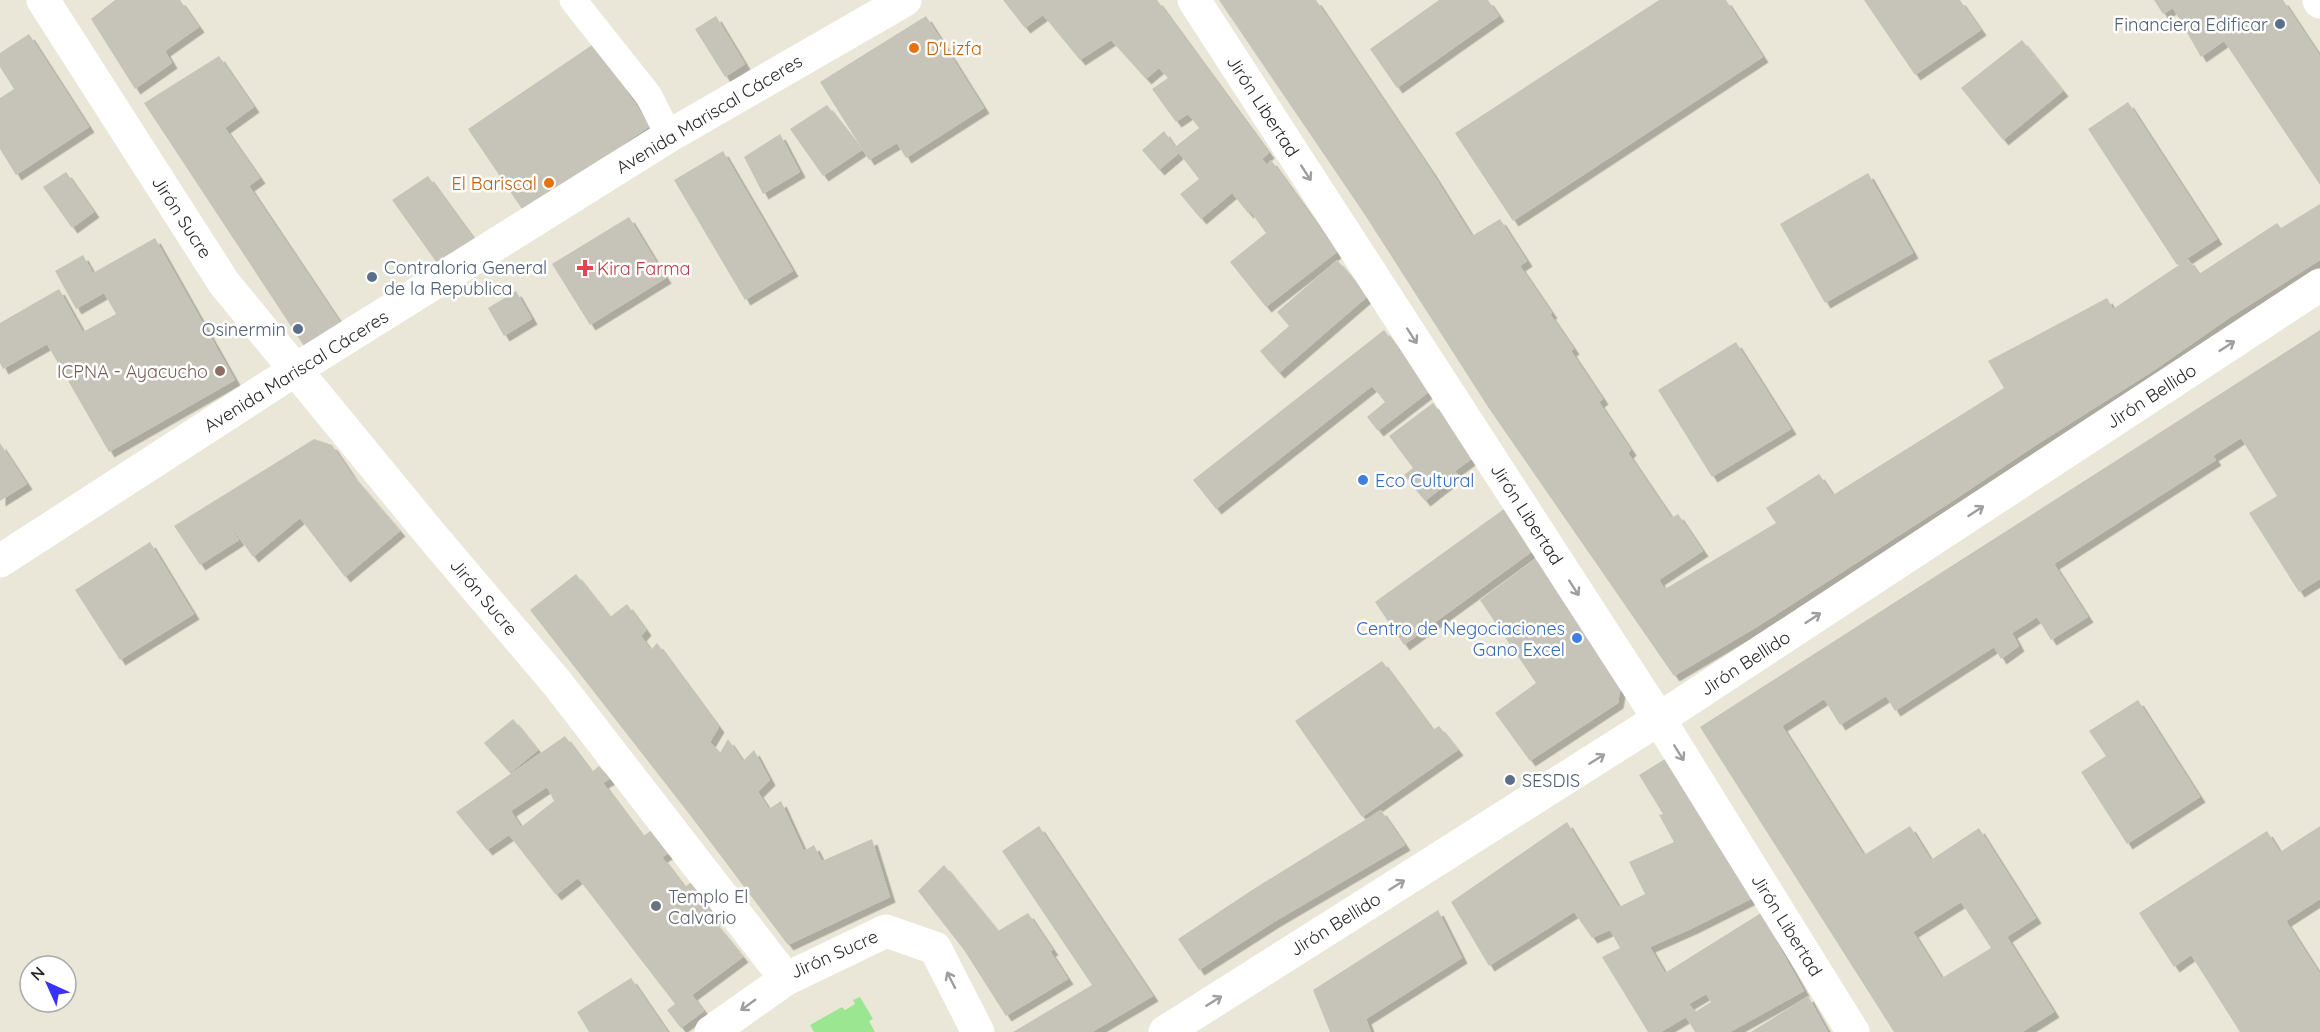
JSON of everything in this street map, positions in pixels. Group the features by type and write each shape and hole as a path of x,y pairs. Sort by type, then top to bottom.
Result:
{"street":[{"name":"Jirón Sucre","path":"43,0 224,283 557,683 786,979 886,931 935,948 978,1032"},
{"name":"Avenida Mariscal Cáceres","path":"0,561 295,370 669,136 905,0"},
{"name":"Jirón Libertad","path":"1194,0 1659,719 1853,1032"},
{"name":"Jirón Bellido","path":"1165,1032 1659,719 2320,285"},
{"path":"711,1032 786,979"}],"lane":[{"path":"573,0 649,96 669,136"}],"green space":[{"path":"860,997 873,1019 869,1021 875,1032 814,1032 810,1025 842,1007 845,1010 855,1004 853,1000"}],"building":[{"path":"115,0 180,0 199,27 165,51 172,63 135,89 91,19"},
{"path":"1003,0 1157,0 1269,153 1262,159 1267,165 1271,160 1337,252 1266,307 1230,262 1266,233 1250,211 1248,213 1232,193 1201,219 1180,194 1199,179 1179,153 1159,170 1142,150 1164,131 1175,147 1199,128 1188,114 1176,122 1152,89 1168,78 1159,68 1146,79 1111,40 1080,60 1043,15 1025,28"},
{"path":"1219,0 1316,0 1430,169 1472,236 1500,219 1527,261 1520,266 1552,313 1550,314 1574,349 1571,351 1603,399 1599,402 1631,450 1628,453 1672,518 1678,514 1703,551 1659,580 1665,589 1776,523 1766,508 1819,474 1833,495 2004,388 1988,361 2107,298 2113,309 2188,259 2199,274 2277,223 2281,228 2320,204 2320,260 1951,502 1755,628 1674,676 1488,407 1365,215"},
{"path":"1439,0 1488,0 1499,16 1397,88 1370,49"},
{"path":"1659,0 1726,0 1763,57 1513,221 1455,133"},
{"path":"1864,0 1960,0 1981,30 1915,75"},
{"path":"2154,0 2283,0 2320,56 2320,185 2224,41 2201,57 2173,8 2163,14"},
{"path":"716,16 745,64 725,77 695,29"},
{"path":"926,16 984,108 906,158 897,143 869,160 820,82"},
{"path":"29,34 89,127 16,175 0,149 0,98 14,89 0,67 0,53"},
{"path":"2022,40 2063,91 2003,140 1961,88"},
{"path":"595,43 650,126 524,212 468,129"},
{"path":"219,56 254,107 225,128 260,178 249,186 342,325 306,349 144,103"},
{"path":"2128,102 2217,239 2177,265 2088,129"},
{"path":"827,105 862,150 823,176 790,129"},
{"path":"780,134 800,172 763,194 744,157"},
{"path":"723,151 793,271 745,300 674,180"},
{"path":"66,172 94,212 72,228 43,187"},
{"path":"1868,173 1913,253 1825,303 1780,224"},
{"path":"428,176 474,239 437,263 392,200"},
{"path":"629,217 666,278 590,325 552,264"},
{"path":"155,238 235,380 109,452 47,344 3,369 0,363 0,323 59,289 83,332 116,314 104,293 76,309 55,271 83,255 93,273"},
{"path":"1337,260 1368,296 1279,373 1260,351 1289,326 1277,312"},
{"path":"516,291 532,319 504,336 488,308"},
{"path":"1384,330 1430,391 1378,431 1367,417 1385,402 1372,386 1216,509 1193,480"},
{"path":"2320,330 2320,579 2299,592 2249,513 2277,496 2241,438 2213,456 2216,460 2054,564 2088,617 2051,640 2037,617 2012,633 2019,646 2001,659 1994,647 1895,711 1886,696 1840,725 1824,699 1782,726 1864,855 1910,826 1931,860 1979,828 2036,918 2007,937 2054,1012 2022,1032 1894,1032 1700,727","holes":["1961,902 1991,948 1942,978 1913,932"]},
{"path":"1736,342 1791,429 1712,477 1658,390"},
{"path":"1433,403 1473,458 1455,471 1458,475 1425,501 1404,475 1413,468 1389,436"},
{"path":"314,439 332,445 353,476 400,531 345,577 300,518 253,557 221,512 239,540 200,565 174,526"},
{"path":"0,443 27,484 0,501"},
{"path":"1504,509 1533,551 1404,645 1375,602"},
{"path":"150,542 194,614 120,660 75,590"},
{"path":"1536,558 1622,680 1618,703 1530,761 1495,713 1536,683 1480,600"},
{"path":"576,574 610,617 627,604 646,630 641,636 651,650 657,643 719,727 710,742 720,753 728,739 743,761 754,750 770,780 758,792 769,809 781,801 804,851 814,845 822,861 872,839 890,897 788,945 530,610"},
{"path":"1382,661 1433,730 1439,726 1458,750 1362,817 1295,721"},
{"path":"2138,700 2200,797 2127,844 2081,772 2106,756 2089,731"},
{"path":"513,719 538,750 510,773 484,743"},
{"name":"Templo El Calvario","path":"565,736 592,772 599,766 610,779 603,783 643,836 652,830 669,853 662,857 685,887 693,881 720,916 713,920 743,957 692,995 704,1011 681,1028 667,1010 675,1004 578,878 556,895 509,835 487,850 456,812","holes":["547,787 554,801 521,827 511,811"]},
{"path":"1670,756 1753,898 1650,947 1665,973 1761,913 1804,991 1730,1032 1695,1032 1686,1017 1661,1032 1648,1032 1602,957 1620,948 1610,930 1592,938 1574,912 1489,966 1451,902 1567,822 1619,907 1645,894 1629,862 1674,842 1659,815 1663,814 1639,775","holes":["1706,994 1711,1002 1695,1012 1689,1004"]},
{"path":"1381,810 1405,845 1274,922 1199,970 1178,939"},
{"path":"1039,826 1153,996 1092,1032 1013,1032 1092,985 1002,851"},
{"path":"2320,826 2320,899 2286,921 2320,974 2320,1032 2240,1032 2191,955 2174,967 2139,913 2267,831 2280,852"},
{"path":"944,865 998,931 1028,913 1053,950 1050,951 1068,979 1006,1016 964,950 918,891"},
{"path":"1438,910 1462,958 1366,1019 1371,1032 1330,1032 1313,990"},
{"path":"631,978 668,1032 589,1032 577,1012"},
{"path":"1808,996 1828,1032 1751,1032"}],"place":[{"name":"Financiera Edificar","path":"2280,24"},
{"name":"D'Lizfa","path":"914,48"},
{"name":"El Bariscal","path":"549,183"},
{"name":"Kira Farma","path":"585,268"},
{"name":"Contraloria General de la Republica","path":"372,277"},
{"name":"Osinermin","path":"298,329"},
{"name":"ICPNA - Ayacucho","path":"220,371"},
{"name":"Eco Cultural","path":"1363,480"},
{"name":"Centro de Negociaciones Gano Excel","path":"1577,638"},
{"name":"SESDIS","path":"1510,780"},
{"name":"Templo El Calvario","path":"656,906"}]}
